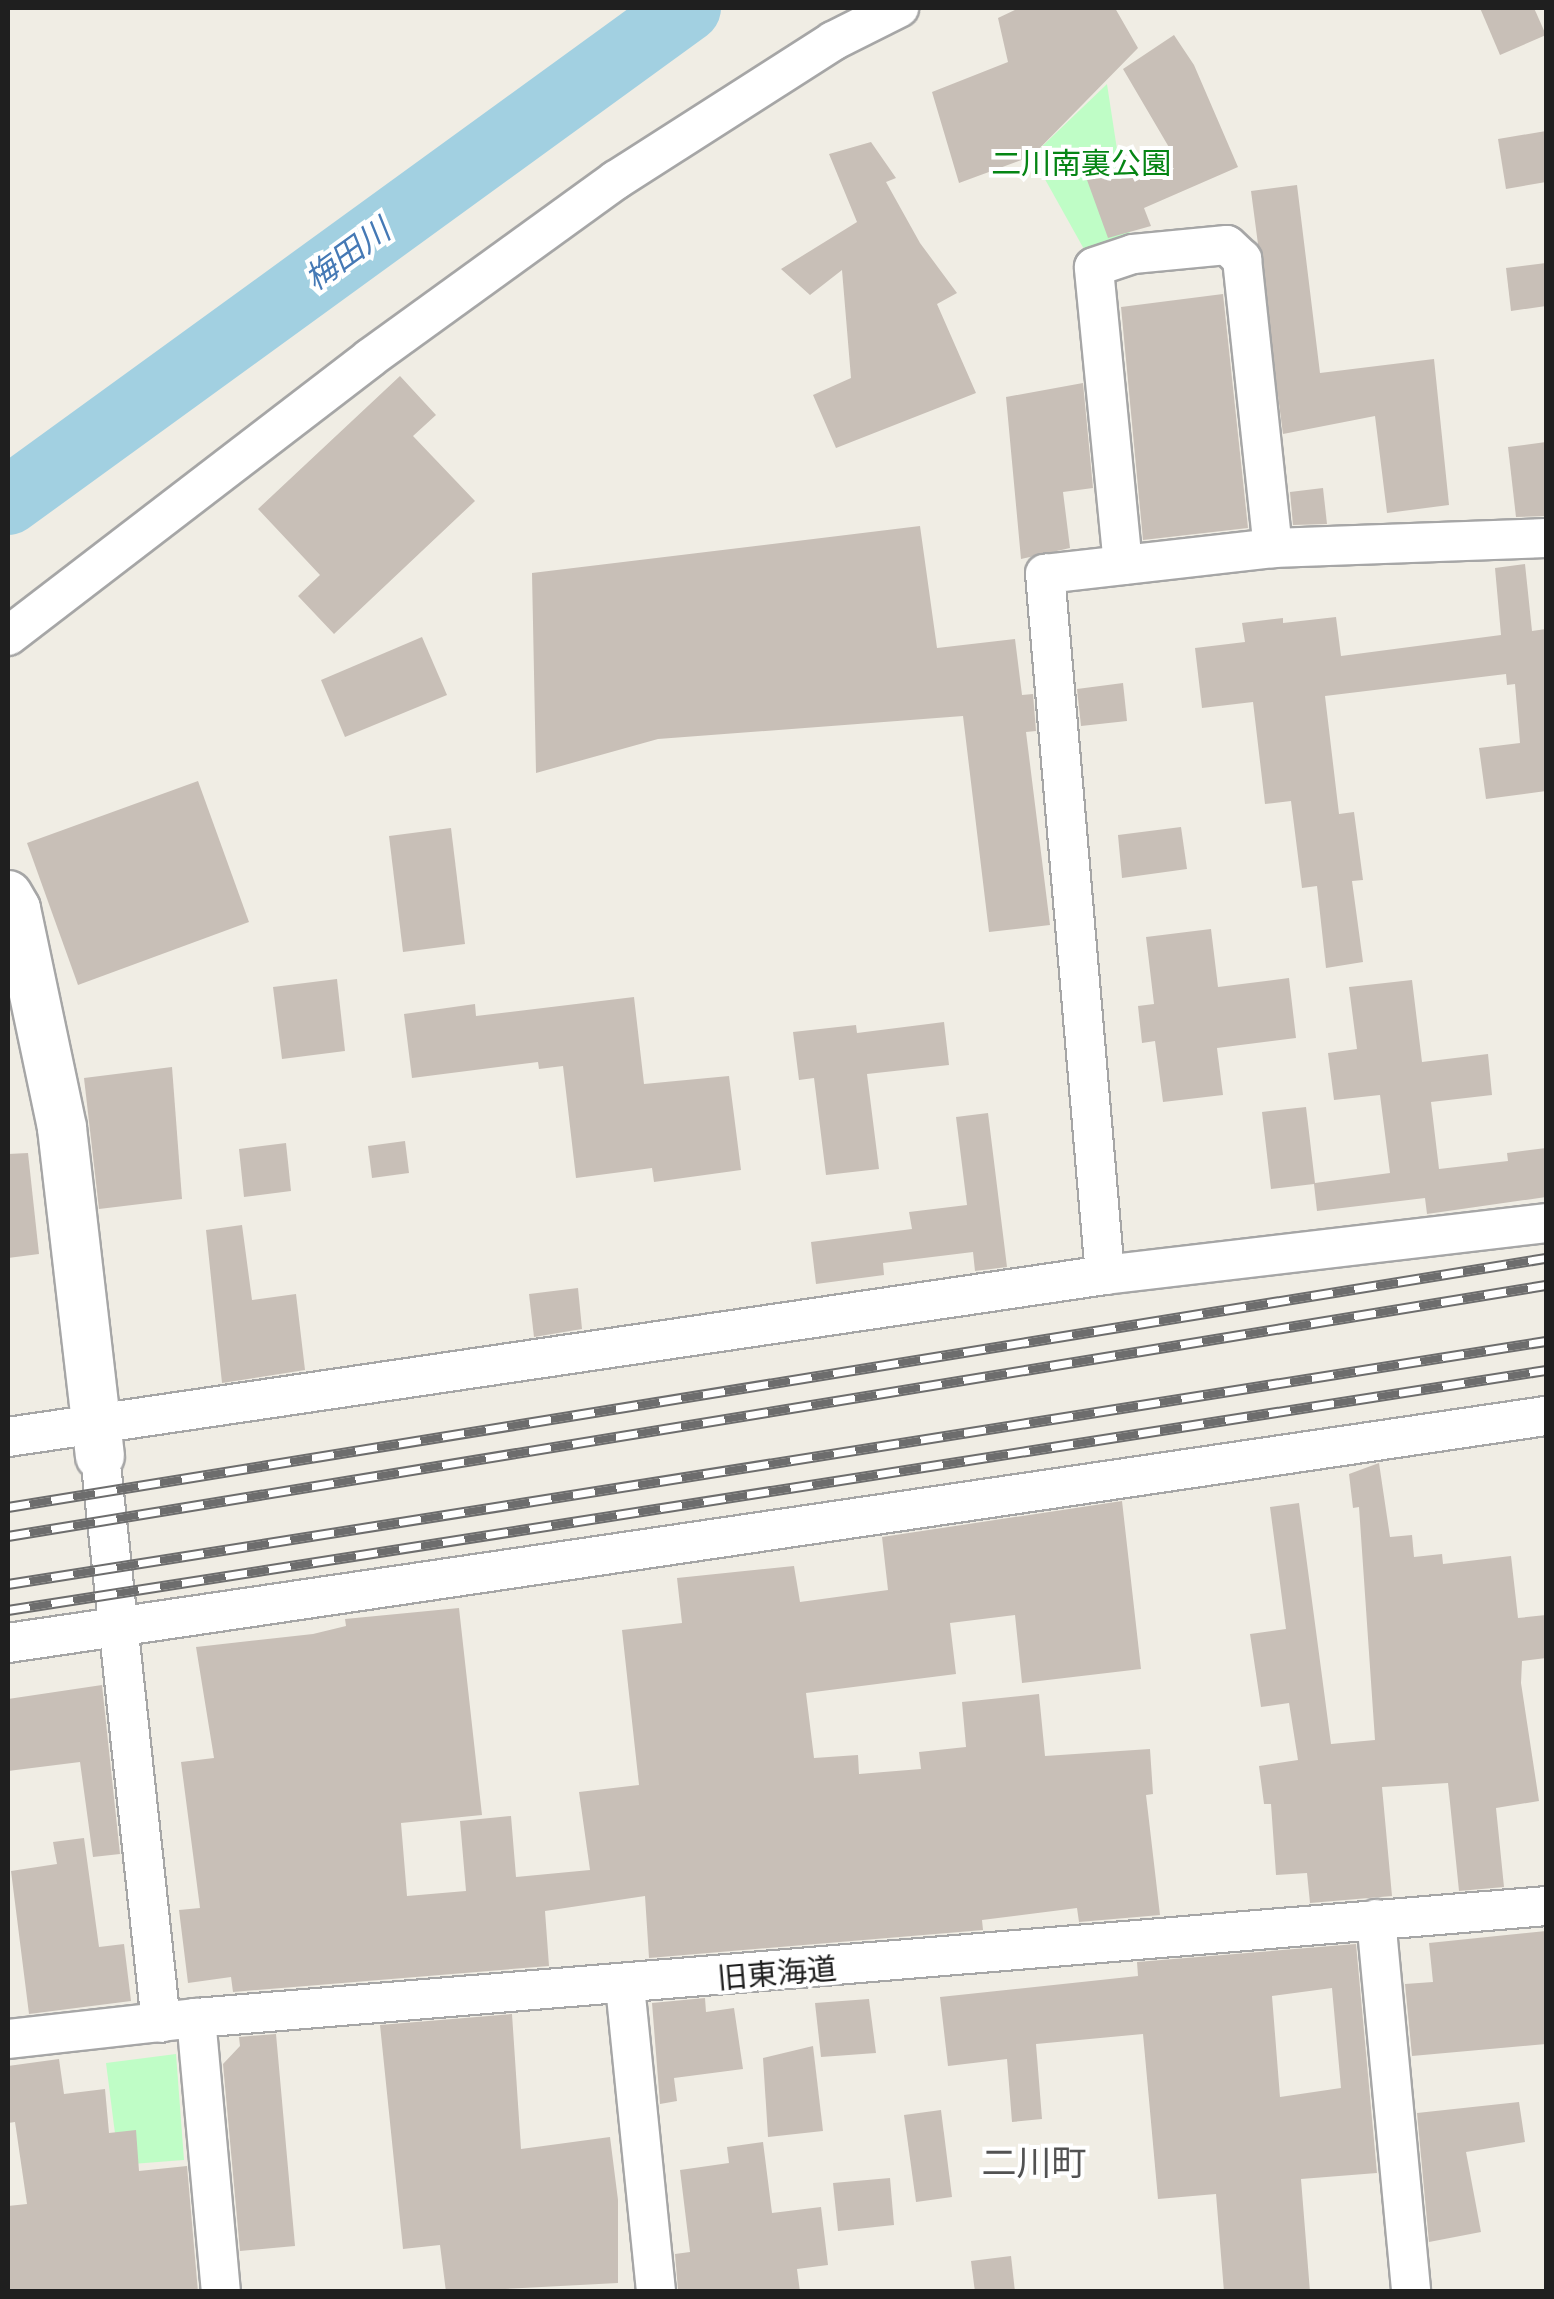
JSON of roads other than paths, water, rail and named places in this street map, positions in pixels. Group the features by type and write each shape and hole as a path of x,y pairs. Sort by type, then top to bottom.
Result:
{"street":[{"path":"8,636 370,358 616,180 833,42 899,8"},
{"path":"1123,565 1094,268 1133,254 1228,245 1242,259 1273,548"},
{"path":"1105,1275 1045,574 1273,548 1546,538"},
{"path":"8,895 16,910 62,1128 116,1626 222,2292"},
{"path":"8,1437 97,1440 1105,1275 1546,1223"},
{"path":"8,1643 1546,1416"},
{"name":"旧東海道","path":"8,2039 178,2020 625,1986 1546,1906"},
{"path":"1376,1919 1411,2292"},
{"path":"625,1986 656,2292"}],"waterway":[{"name":"梅田川","path":"8,501 687,8"}],"railway":[{"path":"8,1507 1546,1258"},
{"path":"8,1536 1546,1285"},
{"path":"8,1584 1546,1341"},
{"path":"8,1610 1546,1370"}],"district":[{"name":"二川町","path":"1034,2162"}],"park label":[{"name":"二川南裏公園","path":"1081,163"}]}
